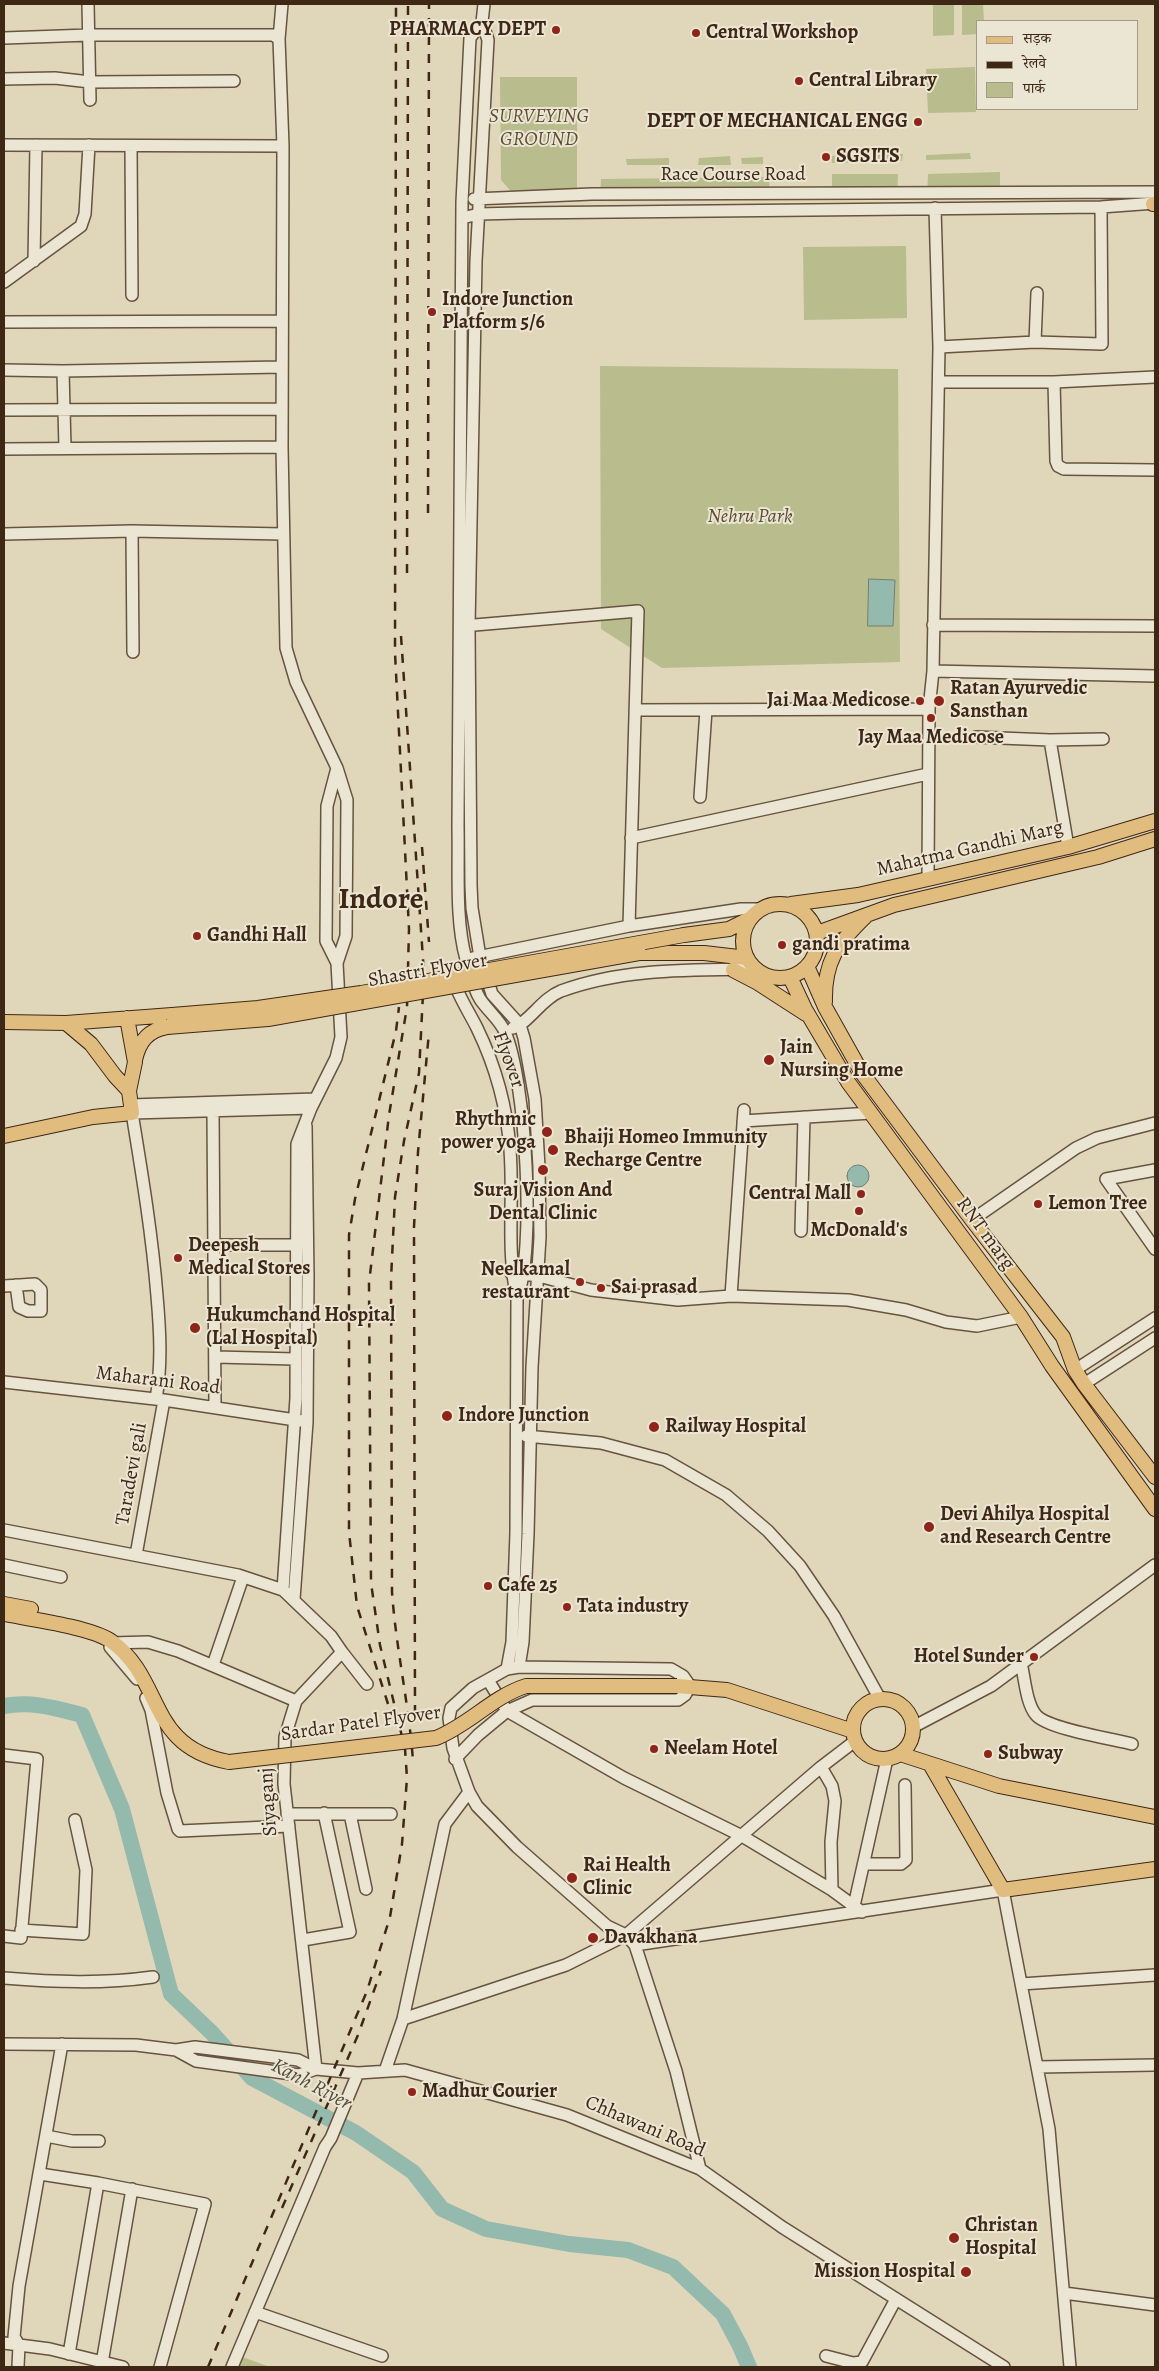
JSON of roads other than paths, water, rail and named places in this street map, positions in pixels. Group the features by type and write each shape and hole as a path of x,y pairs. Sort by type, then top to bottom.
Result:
{"main road":[{"name":"Mahatma Gandhi Marg","path":"791,904 858,895 1068,847 1155,821"},
{"name":"Mahatma Gandhi Marg","path":"817,933 869,913 926,896 1098,857 1155,839"},
{"path":"773,904 791,904 805,912 815,924 818,940 816,955 808,966 790,977 780,978 768,976 756,969 746,958 743,945 744,931 749,919 760,909 773,904"},
{"path":"825,1007 826,978 832,956 848,934 869,913"},
{"name":"Shastri Flyover","path":"135,1062 141,1044 149,1033 169,1021 361,993 684,935 729,929 749,919"},
{"name":"Shastri Flyover","path":"127,1018 169,1021 268,1019 639,953 685,953 746,958"},
{"name":"RNT marg","path":"808,966 825,1007 862,1073 972,1220 1063,1337 1088,1381 1155,1477"},
{"path":"733,970 766,987 809,1016"},
{"name":"RNT marg","path":"790,977 809,1016 848,1082 1021,1317 1052,1366 1155,1509"},
{"path":"4,1022 66,1023 127,1018 135,1062 129,1091 132,1109 4,1136"},
{"path":"66,1023 91,1044 114,1076 129,1091"},
{"path":"4,1604 82,1623 95,1628 95,1633 4,1614"},
{"name":"Sardar Patel Flyover","path":"95,1633 112,1643 134,1663 161,1716 182,1743 211,1759 229,1762 436,1738 454,1731 512,1690 526,1686 683,1686 727,1690 854,1736"},
{"path":"894,1757 910,1742 913,1727 911,1718 899,1704 880,1700 873,1701 860,1710 856,1716 854,1736 868,1756 894,1757 930,1764 999,1786 1155,1817"},
{"path":"930,1764 1003,1890 1155,1869"}],"street":[{"path":"88,4 90,100"},
{"path":"282,4 279,38 283,146 281,408 286,648 296,682 337,768 347,800 346,936 337,963 341,1027 340,1045 336,1058 313,1103 297,1144 294,1420 283,1590"},
{"path":"482,6 482,22 488,40 479,214 458,827 461,931 466,959 478,997 505,1031 520,1098 525,1157 527,1239 524,1273 517,1298 518,1435 512,1642 513,1668"},
{"path":"482,22 470,38 462,202 464,626 472,908 480,957 492,994 520,1026 528,1056 535,1099 539,1166 539,1276 535,1298 532,1366 532,1436 523,1642 513,1668"},
{"path":"4,38 90,35 273,35 279,38"},
{"path":"4,79 55,78 90,82 234,81"},
{"path":"4,145 283,146"},
{"path":"34,261 36,145"},
{"path":"4,282 81,226 85,214 89,145"},
{"path":"131,146 132,295"},
{"name":"Race Course Road","path":"462,202 480,197 592,194 1153,197"},
{"name":"Race Course Road","path":"462,218 479,214 1101,207 1153,197"},
{"path":"939,346 1035,342 1102,344 1101,207"},
{"path":"928,878 929,710 933,671 939,382 935,208"},
{"path":"1035,342 1037,293"},
{"path":"4,322 281,321"},
{"path":"4,370 63,371 281,367"},
{"path":"63,371 65,448"},
{"path":"939,382 1054,382 1155,376"},
{"path":"1054,382 1056,461 1058,466 1064,469 1155,470"},
{"path":"4,410 281,408"},
{"path":"4,450 282,447"},
{"path":"4,534 132,531 283,534"},
{"path":"132,531 133,652"},
{"path":"464,626 638,611 629,926"},
{"path":"933,625 1155,626"},
{"path":"933,671 1155,676"},
{"path":"635,710 929,710"},
{"path":"700,797 706,710"},
{"path":"976,736 1050,740 1104,739"},
{"path":"1050,740 1068,847"},
{"path":"337,768 327,806 326,932 326,941 337,963"},
{"path":"631,838 928,774"},
{"path":"460,891 471,886"},
{"path":"466,959 629,926 741,909 760,909"},
{"path":"505,1031 520,1026 549,998 561,991 603,980 638,973 756,969"},
{"name":"Flyover","path":"456,987 492,1065 504,1104 510,1148 511,1269 517,1298"},
{"path":"132,1109 313,1103"},
{"path":"132,1109 213,1112 313,1103"},
{"name":"Taradevi gali","path":"132,1109 153,1244 159,1327 160,1399 136,1555"},
{"path":"213,1112 215,1406"},
{"path":"731,1296 743,1116 804,1117 871,1113"},
{"path":"801,1231 804,1117"},
{"path":"972,1220 1076,1148 1097,1138 1155,1123"},
{"path":"294,1599 307,1422 308,1276 305,1125"},
{"path":"1155,1170 1106,1178 1155,1249"},
{"path":"214,1245 297,1245"},
{"path":"511,1269 591,1290 678,1300 731,1296 848,1300 906,1310 946,1322 977,1326 1021,1317"},
{"path":"1079,1367 1155,1318"},
{"path":"1088,1381 1155,1338"},
{"path":"216,1357 295,1359"},
{"name":"Maharani Road","path":"4,1382 215,1406 307,1422"},
{"path":"518,1435 601,1443 665,1460 726,1495 768,1531 800,1566 834,1616 880,1700"},
{"path":"4,1530 243,1577 283,1590 331,1636 367,1684"},
{"path":"4,1565 61,1577"},
{"path":"913,1727 991,1686 1155,1565"},
{"path":"213,1665 243,1577"},
{"path":"95,1633 108,1645 137,1679 151,1710 167,1793 178,1830 289,1826"},
{"path":"112,1643 148,1642 178,1651 296,1701"},
{"name":"Siyaganj","path":"316,2069 284,1784 285,1736 296,1701 342,1652"},
{"path":"1021,1663 1030,1702 1036,1715 1048,1724 1132,1744"},
{"path":"455,1760 478,1735 507,1711 532,1700 678,1700 685,1695 683,1676 671,1669 513,1668 474,1688 451,1708 449,1718 455,1760 469,1792 478,1806 517,1847 607,1926 626,1935 636,1945 676,2071 700,2169"},
{"path":"488,1680 507,1711 624,1778 742,1836 832,1890 858,1909"},
{"path":"403,2019 566,1965 626,1935 742,1836 854,1736"},
{"path":"4,1755 37,1759 21,1938 4,1936"},
{"path":"858,1909 864,1864 894,1757"},
{"path":"821,1766 832,1786 835,1802 832,1842 832,1890"},
{"path":"864,1864 901,1864 906,1860 905,1785"},
{"path":"385,2071 403,2019 445,1824 469,1792"},
{"path":"303,1940 350,1932 324,1813"},
{"path":"287,1814 391,1814"},
{"path":"350,1814 366,1889"},
{"path":"21,1930 82,1934 86,1870 74,1820"},
{"path":"636,1945 858,1909 1003,1890 1048,2129 1070,2367"},
{"path":"1021,1984 1155,1975"},
{"path":"4,1978 57,1982 118,1982 153,1977"},
{"path":"4,2044 136,2045 176,2050 196,2061 276,2072 299,2075 316,2069"},
{"path":"18,2367 19,2345 14,2337 19,2286 62,2044"},
{"name":"Chhawani Road","path":"176,2050 195,2047 283,2058 298,2060 316,2069 358,2073 406,2070 567,2115 700,2169 782,2227 1003,2367"},
{"path":"1037,2067 1155,2065"},
{"path":"232,2367 325,2147 348,2101 358,2073"},
{"path":"46,2136 72,2141 99,2141"},
{"path":"40,2174 98,2182 205,2204 160,2367"},
{"path":"70,2354 98,2182"},
{"path":"102,2363 132,2189"},
{"path":"1064,2293 1155,2305"},
{"path":"826,2356 852,2365 862,2362 896,2299"},
{"path":"254,2312 382,2356"},
{"path":"4,2343 70,2354 123,2367"}],"water":[{"path":"869,579 895,580 893,626 868,626"},
{"path":"858,1165 866,1168 869,1176 866,1184 858,1187 850,1184 847,1176 850,1168"}],"waterway":[{"name":"Kanh River","path":"4,1706 34,1705 82,1715 122,1809 171,1994 212,2033 252,2078 356,2133 413,2172 442,2209 486,2229 569,2244 628,2250 673,2267 723,2314 749,2367"}],"railway":[{"path":"208,2367 367,1991 390,1917 402,1844 407,1778 405,1749 380,1645 371,1583 369,1283 389,1115 407,1007 409,929 395,653 396,4"},
{"path":"407,573 408,4"},
{"path":"428,513 429,4"},
{"path":"401,636 424,974 419,1073 404,1141 395,1197 391,1279 392,1592 413,1761"},
{"path":"422,847 429,942"},
{"path":"388,1704 357,1606 349,1532 349,1235 355,1199 396,1031 399,1007"},
{"path":"415,1714 414,1227 418,1152 429,1032"},
{"path":"282,2208 358,2035 381,1971"}],"place":[{"name":"PHARMACY DEPT","path":"556,30"},
{"name":"Central Workshop","path":"696,33"},
{"name":"Central Library","path":"799,81"},
{"name":"DEPT OF MECHANICAL ENGG","path":"918,122"},
{"name":"SGSITS","path":"826,157"},
{"name":"Indore Junction Platform 5/6","path":"432,312"},
{"name":"Jai Maa Medicose","path":"920,701"},
{"name":"Ratan Ayurvedic Sansthan","path":"939,701"},
{"name":"Jay Maa Medicose","path":"931,718"},
{"name":"Gandhi Hall","path":"197,936"},
{"name":"gandi pratima","path":"782,945"},
{"name":"Jain Nursing Home","path":"769,1060"},
{"name":"Rhythmic power yoga","path":"547,1132"},
{"name":"Bhaiji Homeo Immunity Recharge Centre","path":"553,1150"},
{"name":"Suraj Vision And Dental Clinic","path":"543,1170"},
{"name":"Central Mall","path":"861,1194"},
{"name":"Lemon Tree","path":"1038,1204"},
{"name":"McDonald's","path":"859,1211"},
{"name":"Deepesh Medical Stores","path":"178,1258"},
{"name":"Neelkamal restaurant","path":"580,1282"},
{"name":"Sai prasad","path":"601,1288"},
{"name":"Hukumchand Hospital (Lal Hospital)","path":"195,1328"},
{"name":"Indore Junction","path":"447,1416"},
{"name":"Railway Hospital","path":"654,1427"},
{"name":"Devi Ahilya Hospital and Research Centre","path":"929,1527"},
{"name":"Cafe 25","path":"488,1586"},
{"name":"Tata industry","path":"567,1607"},
{"name":"Hotel Sunder","path":"1034,1657"},
{"name":"Neelam Hotel","path":"654,1749"},
{"name":"Subway","path":"988,1754"},
{"name":"Rai Health Clinic","path":"572,1878"},
{"name":"Davakhana","path":"593,1938"},
{"name":"Madhur Courier","path":"412,2092"},
{"name":"Christan Hospital","path":"954,2238"},
{"name":"Mission Hospital","path":"966,2272"}],"district":[{"name":"Indore","path":"381,901"}],"park label":[{"name":"SURVEYING GROUND","path":"539,128"},
{"name":"Nehru Park","path":"750,517"}]}
